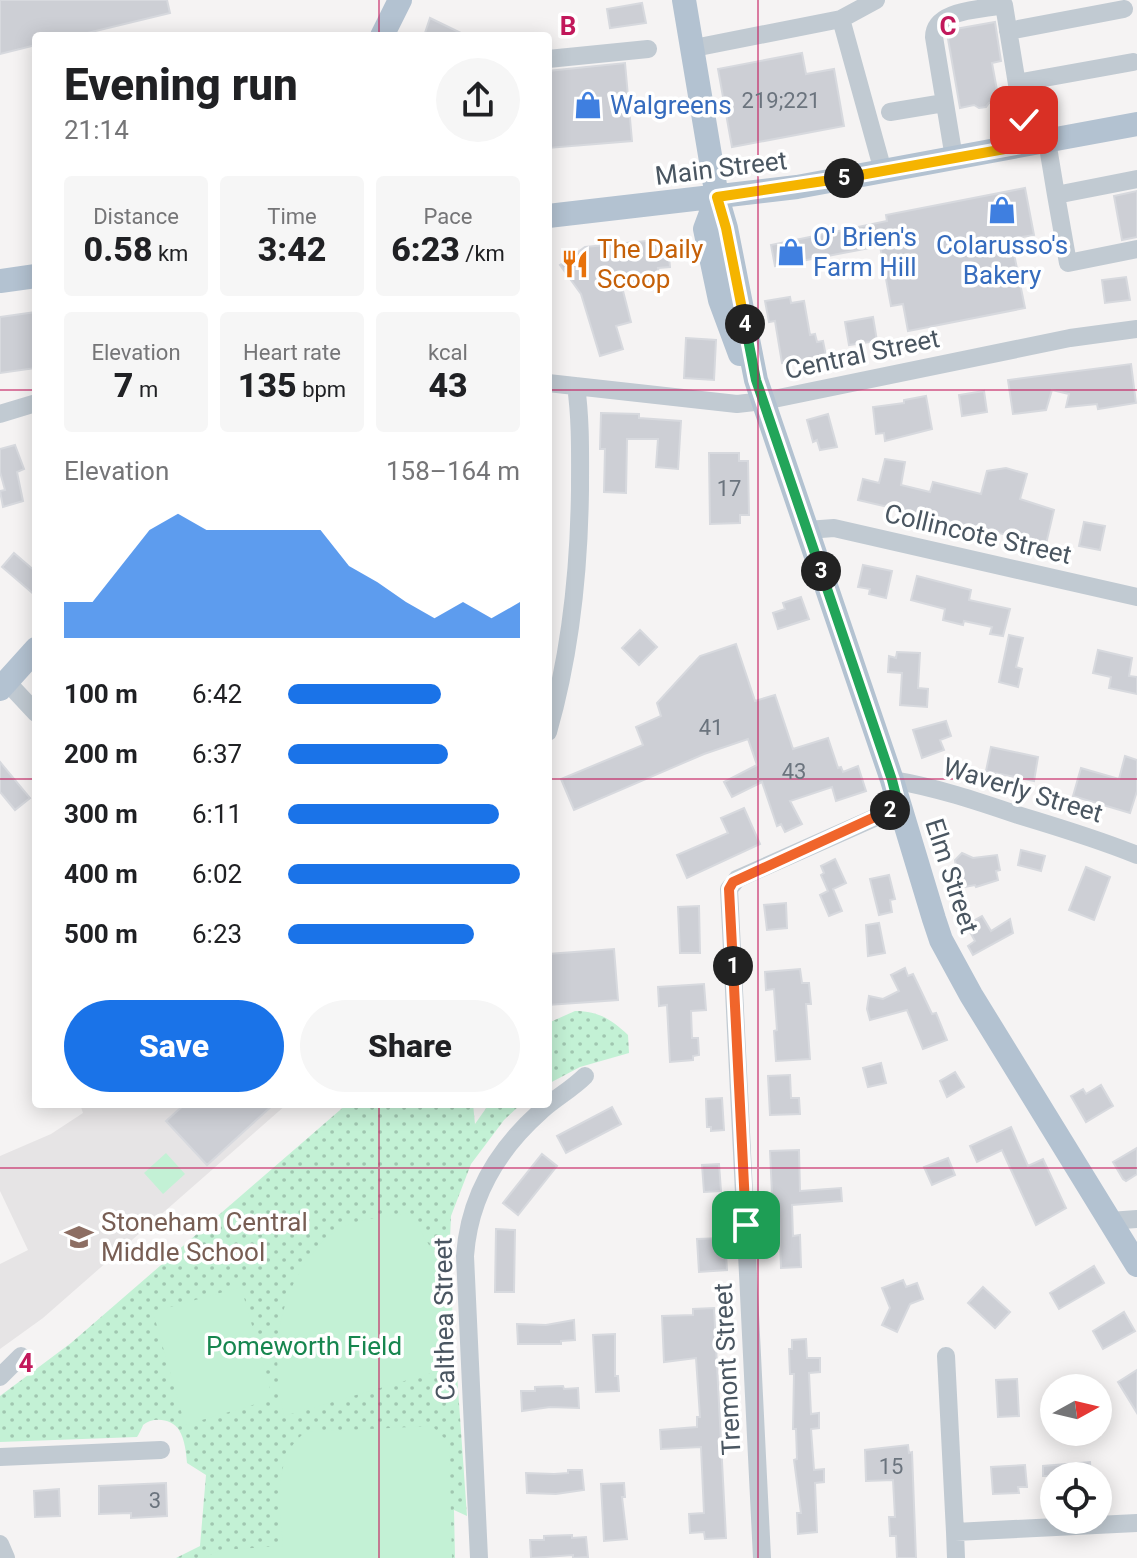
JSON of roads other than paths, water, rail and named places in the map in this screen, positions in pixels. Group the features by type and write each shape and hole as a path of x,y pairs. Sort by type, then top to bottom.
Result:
{"main road":[{"path":"384,32 400,0"},
{"name":"Elm Street","path":"684,0 717,197 760,390 892,780 941,940 977,1005 1137,1265"},
{"name":"Main Street","path":"552,216 797,187 1137,124"},
{"path":"0,281 32,277"},
{"path":"4,685 32,654"}],"street":[{"path":"694,48 841,19 876,0"},
{"path":"954,158 934,37 936,24 948,17 1006,3 1017,83 1056,195 1068,263 1137,249"},
{"path":"1008,31 1124,9"},
{"path":"841,19 883,171"},
{"path":"552,59 648,49"},
{"path":"1017,83 1133,62"},
{"path":"890,112 944,103"},
{"path":"1056,195 1137,179"},
{"name":"Central Street","path":"552,383 711,403 760,390 1137,329"},
{"path":"552,715 570,641 578,572 580,481 576,386"},
{"path":"0,414 32,404"},
{"name":"Collincote Street","path":"807,530 834,528 1137,597"},
{"path":"4,685 32,710"},
{"name":"Waverly Street","path":"892,780 921,785 992,806 1137,855"},
{"name":"Tremont Street","path":"762,1558 729,889 737,879 899,807"},
{"name":"Calthea Street","path":"552,1103 585,1076"},
{"name":"Calthea Street","path":"479,1558 466,1234 483,1184 510,1141 544,1108"},
{"path":"1110,1221 1137,1219"},
{"path":"0,1377 21,1356"},
{"path":"946,1356 956,1558"},
{"path":"0,1457 161,1450"},
{"path":"955,1532 1137,1523"},
{"path":"0,1544 6,1558"}],"place":[{"name":"Walgreens","path":"588,105"},
{"name":"Colarusso's Bakery","path":"1002,210"},
{"name":"O' Brien's Farm Hill","path":"791,252"},
{"name":"The Daily Scoop","path":"575,264"},
{"name":"Stoneham Central Middle School","path":"79,1237"}],"park label":[{"name":"Pomeworth Field","path":"304,1346"}]}
